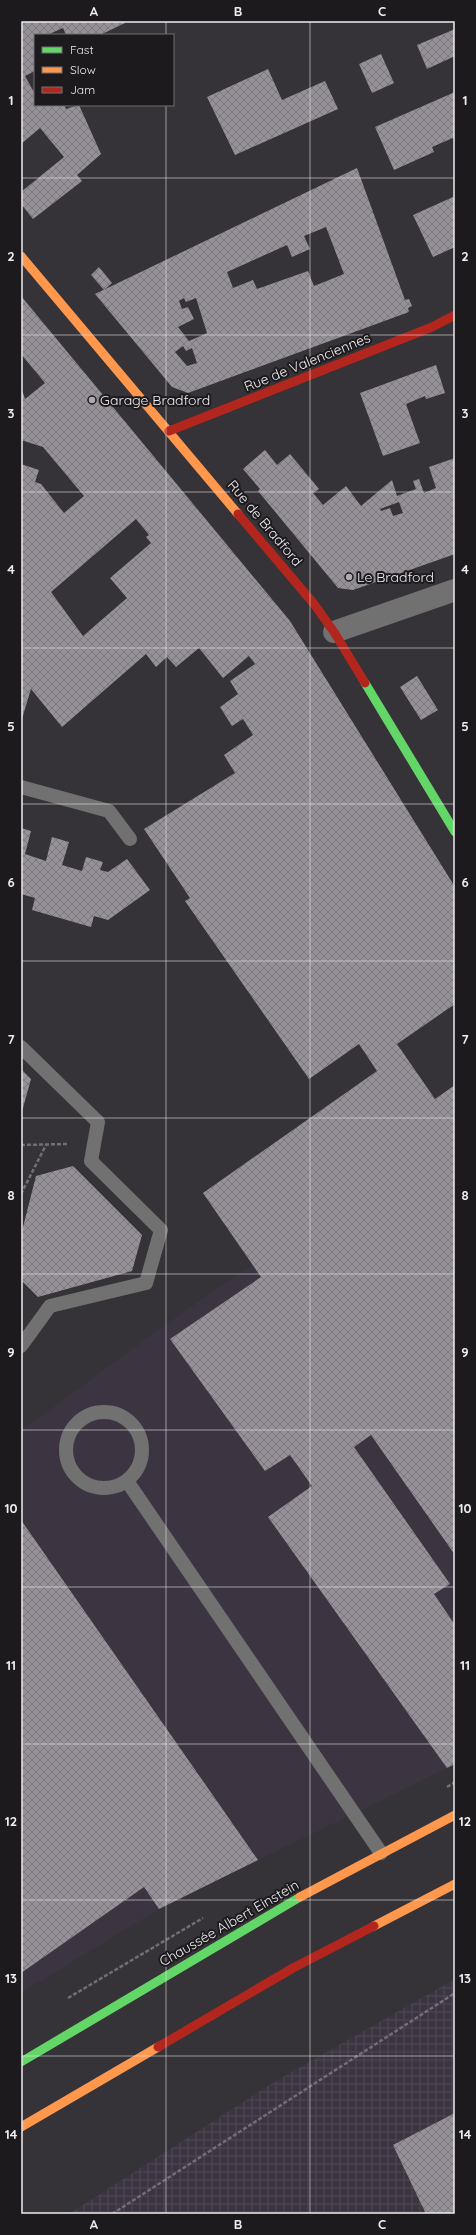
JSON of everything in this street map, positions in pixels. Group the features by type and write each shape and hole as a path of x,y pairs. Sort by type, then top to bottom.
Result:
{"street":[{"name":"Rue de Bradford","path":"21,256 291,575 334,632 455,832"},
{"name":"Rue de Valenciennes","path":"169,431 432,327 455,315"},
{"path":"334,632 455,590"},
{"name":"Chaussée Albert Einstein","path":"21,2062 297,1898 455,1815"},
{"path":"21,2127 294,1968 455,1884"}],"lane":[{"path":"21,787 109,811 130,839"},
{"path":"21,1047 98,1122 91,1161 161,1230 146,1282 50,1306 21,1346"},
{"path":"96,1413 112,1413 123,1417 138,1432 142,1442 140,1463 127,1481 117,1486 96,1487 77,1477 67,1458 66,1447 68,1436 81,1419 96,1413"},
{"path":"127,1481 381,1853"}],"path":[{"path":"21,1145 94,1143"},
{"path":"21,1194 46,1145"},
{"path":"112,2214 455,1993"}],"shaded area":[{"path":"253,1264 455,1555 455,1764 159,1909 21,1993 21,1431 165,1325"},
{"path":"455,1979 455,2214 69,2214 271,2084"}],"building":[{"path":"21,21 124,21 125,23 102,34 66,34 63,28 49,34 34,34 34,72 25,76 34,92 34,106 64,106 66,109 79,106 101,154 77,175 82,181 33,219 21,204 21,192 64,157 40,128 21,144"},
{"path":"455,29 455,56 427,69 417,45"},
{"path":"381,54 394,83 372,93 359,64"},
{"path":"268,69 282,100 325,81 338,109 235,155 207,97"},
{"path":"455,92 455,137 432,147 434,152 394,170 375,127"},
{"path":"357,168 405,300 409,299 412,306 408,308 409,312 188,393 172,387 95,294","holes":["326,227 344,274 314,286 308,271 257,289 253,280 233,288 227,272 287,245 292,257 310,249 304,236","184,298 186,302 196,298 207,333 189,341 178,327 194,319 188,307 182,309 179,301","183,346 186,351 192,348 197,363 187,366 175,352"]},
{"path":"453,197 455,202 455,247 433,257 413,215"},
{"path":"99,267 112,283 104,290 91,275"},
{"path":"21,296 290,621 455,887 455,1004 397,1044 435,1099 455,1085 455,1555 371,1435 354,1447 450,1584 434,1594 455,1625 455,1764 447,1768 268,1517 312,1486 290,1455 265,1471 170,1339 261,1277 203,1193 377,1071 359,1044 309,1079 185,901 190,898 144,829 235,773 224,755 253,735 243,719 232,726 220,707 238,694 230,681 255,664 249,656 223,678 199,648 176,667 167,657 156,667 146,654 62,727 31,689 21,722 21,464 39,470 35,482 41,484 64,513 84,496 43,447 21,440 21,387 25,399 45,383 21,354","holes":["136,519 149,535 146,537 151,543 110,578 127,598 83,636 51,592"]},
{"path":"436,365 445,393 426,399 425,396 406,404 420,443 383,456 360,393"},
{"path":"265,450 277,465 290,454 319,489 313,493 323,505 346,486 361,506 392,480 397,496 416,489 413,481 419,479 424,493 436,488 429,467 455,458 455,554 353,590 338,588 258,491 260,489 243,469","holes":["399,502 403,513 393,516 390,508 381,511 380,509"]},
{"path":"417,676 438,710 421,720 400,687"},
{"path":"21,828 31,831 25,854 46,861 52,837 69,842 62,865 82,871 86,857 103,862 100,870 108,872 127,859 150,890 108,920 94,916 91,927 32,910 35,898 21,894"},
{"path":"21,1069 31,1079 21,1115"},
{"path":"73,1166 142,1235 132,1271 38,1297 21,1280 21,1235 36,1176"},
{"path":"21,1520 258,1860 159,1909 144,1887 21,1973"},
{"path":"455,2113 455,2214 426,2214 393,2145"}],"traffic: fast":[{"path":"365,683 455,832"},
{"path":"21,2062 300,1897"}],"traffic: slow":[{"path":"21,256 238,514"},
{"path":"300,1897 455,1815"},
{"path":"374,1926 455,1884"},
{"path":"21,2127 158,2047"}],"traffic: jam":[{"path":"169,431 432,327 455,315"},
{"path":"238,514 314,604 334,632 365,683"},
{"path":"158,2047 293,1968 374,1926"}],"place":[{"name":"Garage Bradford","path":"92,400"},
{"name":"Le Bradford","path":"349,577"}]}
